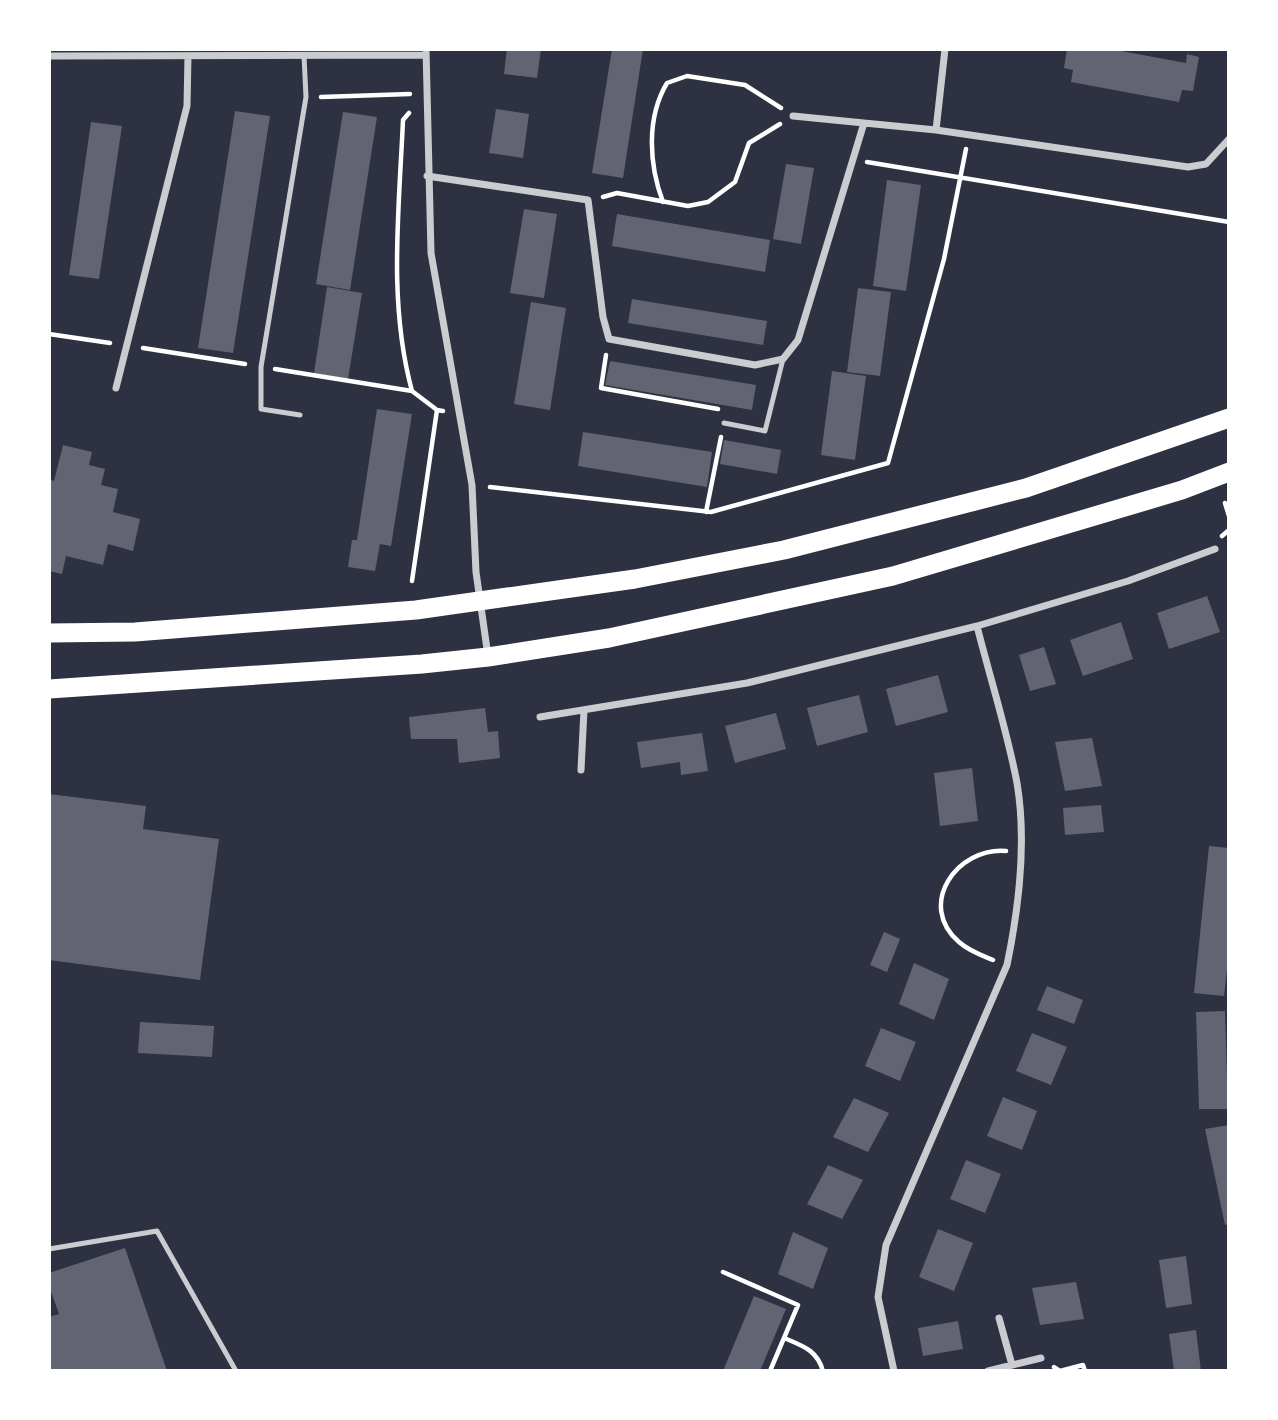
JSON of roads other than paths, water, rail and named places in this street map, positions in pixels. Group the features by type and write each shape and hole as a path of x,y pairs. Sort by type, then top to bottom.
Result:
{"highway":[{"path":"49,633 135,632 481,603 635,579 784,550 1026,488 1229,418"},
{"path":"49,689 93,688 488,657 609,638 893,576 1182,490 1229,472"}],"street":[{"path":"936,130 945,49"},
{"path":"49,56 188,56 217,53 304,56 426,52 431,253 472,485 488,657"},
{"path":"116,388 187,106 188,56"},
{"path":"793,116 936,130 1188,167 1206,164 1229,139"},
{"path":"427,176 588,200 603,317 609,339 755,365 783,359 798,340 864,123"},
{"path":"540,718 747,683 977,626 1128,581 1214,549"},
{"path":"894,1371 878,1297 886,1245 1007,965 1014,932 1021,853 1017,784 977,626"},
{"path":"581,770 584,710"},
{"path":"999,1318 1012,1365"},
{"path":"988,1371 1041,1358"}],"lane":[{"path":"300,415 261,409 261,367 306,97 304,56"},
{"path":"724,423 765,430 783,359"},
{"path":"49,1249 157,1231 236,1371"}]}
